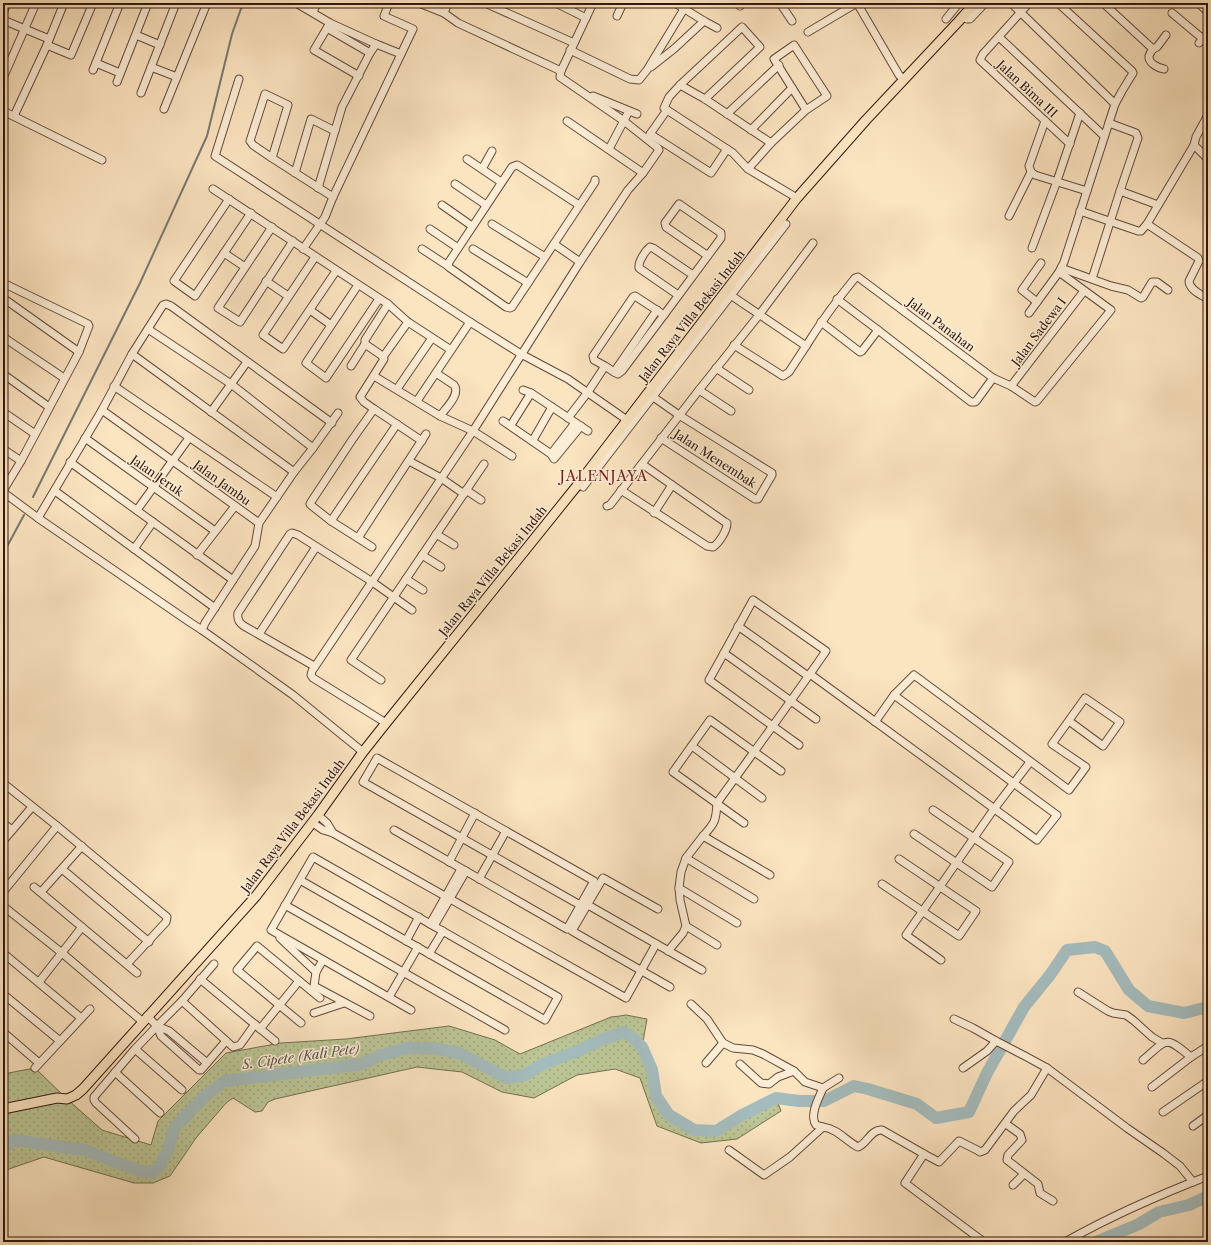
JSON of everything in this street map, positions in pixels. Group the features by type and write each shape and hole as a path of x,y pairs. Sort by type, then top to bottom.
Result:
{"main road":[{"name":"Jalan Raya Villa Bekasi Indah","path":"3,1109 57,1098 67,1099 76,1095 256,896 316,819 363,752 576,487 626,420 650,394 729,293 798,198 841,148 974,3"}],"street":[{"path":"3,13 7,3"},
{"path":"3,78 36,3"},
{"path":"14,116 64,3"},
{"path":"3,20 25,29 71,55 93,3"},
{"path":"93,70 120,3"},
{"path":"117,82 148,3"},
{"path":"141,93 176,3"},
{"path":"164,109 207,3"},
{"path":"296,3 313,12 328,25 370,53"},
{"path":"313,12 316,3"},
{"path":"303,249 325,217 333,197 413,30 384,16 389,3"},
{"path":"418,3 444,13 458,23 560,70"},
{"path":"444,13 448,3"},
{"path":"485,3 572,46 634,80 639,80 647,70 684,9"},
{"path":"556,3 586,18"},
{"path":"386,723 312,676 311,673 314,666 473,431 580,262 628,190 659,150 624,121 561,78 559,75 592,3"},
{"path":"617,16 623,3"},
{"path":"675,3 717,28"},
{"path":"780,3 792,21"},
{"path":"808,32 857,3 899,75 904,80"},
{"path":"946,19 959,3"},
{"path":"952,11 960,19 970,19 985,3"},
{"path":"1011,3 1115,104"},
{"name":"Jalan Bima III","path":"1029,3 983,54 980,60 1070,144"},
{"path":"1029,313 1060,270 1115,104 1133,73 1058,3"},
{"path":"1103,3 1152,49"},
{"path":"1198,3 1208,12"},
{"path":"1172,13 1203,38"},
{"path":"647,70 675,48 704,21"},
{"path":"328,25 401,54"},
{"path":"328,25 314,50 359,76"},
{"path":"705,99 760,46 742,27 680,85 670,97 664,108 666,110 650,134 711,174 727,149"},
{"path":"136,35 160,45"},
{"path":"1164,69 1154,65 1149,56 1152,49 1157,47 1166,35"},
{"path":"999,37 1104,136"},
{"path":"318,188 342,107 376,44"},
{"path":"748,169 771,143 806,110 827,96 794,45 774,58 806,110"},
{"path":"96,63 120,73"},
{"path":"151,66 177,78"},
{"path":"727,114 779,66"},
{"path":"239,79 215,156 470,322 521,354 568,379 626,420"},
{"path":"680,85 705,99 771,143"},
{"path":"751,130 792,88"},
{"path":"578,89 636,114"},
{"path":"272,158 288,105 265,94 250,141 252,145 318,188 333,197"},
{"path":"666,110 733,153 748,169 798,198"},
{"path":"3,111 102,160"},
{"path":"609,149 629,111"},
{"path":"1032,248 1057,182 1080,113"},
{"path":"1080,211 1138,231 1142,231 1194,145 1196,137 1208,115"},
{"path":"296,173 311,119 335,131"},
{"path":"567,120 643,172"},
{"path":"1009,216 1030,172 1030,166 1045,121"},
{"path":"1092,279 1138,138 1136,133 1109,123"},
{"path":"1194,145 1208,159"},
{"path":"482,169 492,151"},
{"path":"467,159 501,182"},
{"path":"448,266 449,262 472,226 512,167 517,165 579,206"},
{"path":"1030,172 1035,175 1087,191"},
{"path":"422,249 506,307 510,308 554,244 595,180"},
{"path":"455,184 486,205"},
{"path":"213,189 388,304 408,322 451,350"},
{"path":"1120,191 1158,205"},
{"path":"229,199 174,281 195,296 251,213"},
{"path":"664,315 635,296 633,297 594,356 594,360 618,374 622,371 664,315 678,295 708,256 721,238 721,233 678,204 665,225 708,256"},
{"path":"442,205 472,226"},
{"path":"492,224 545,257"},
{"path":"786,224 729,293 806,346"},
{"path":"1147,224 1198,258 1199,261 1188,284 1208,299"},
{"path":"272,227 218,308 240,322 293,242"},
{"path":"430,229 458,248"},
{"path":"607,506 610,506 813,243"},
{"path":"554,244 580,262"},
{"path":"678,295 639,268 638,264 647,249 650,247 652,248 693,275"},
{"path":"473,249 528,283"},
{"path":"224,253 245,268"},
{"path":"315,256 263,335 284,349 336,271"},
{"path":"1037,302 1022,290 1040,263"},
{"path":"1060,270 1128,290 1141,298 1145,295 1152,282 1156,282 1168,290"},
{"path":"1060,270 1084,290"},
{"name":"Jalan Panahan","path":"837,299 855,278 860,277 993,378 1011,386 1034,402 1037,401 1111,310 1084,290"},
{"path":"266,282 288,296"},
{"path":"3,284 89,325 79,352 3,492 38,518 202,630 293,695 363,752"},
{"path":"358,285 306,363 326,378 379,299"},
{"name":"Jalan Sadewa I","path":"1011,386 1084,290"},
{"path":"3,298 79,352"},
{"path":"734,345 784,376 789,372 837,299 971,402 975,402 977,400 993,378"},
{"path":"38,518 102,410 132,354 163,304 168,304 332,423"},
{"path":"351,366 365,344 365,340 388,304"},
{"path":"310,310 331,325"},
{"path":"614,372 657,310"},
{"path":"408,322 383,357 383,361 360,397 374,410 422,441"},
{"path":"417,401 470,322"},
{"path":"821,322 860,352 878,330"},
{"path":"148,329 231,384 313,448"},
{"path":"3,337 64,378"},
{"path":"397,389 432,338"},
{"path":"365,344 383,357"},
{"path":"132,354 294,472"},
{"path":"211,412 247,362"},
{"path":"568,418 588,392 605,366"},
{"path":"716,368 749,390"},
{"path":"436,373 454,385 457,392 440,416"},
{"path":"3,374 49,407"},
{"path":"374,376 440,416 473,431 512,456"},
{"path":"114,386 277,498"},
{"path":"523,390 531,393 588,431"},
{"path":"699,390 731,411"},
{"path":"510,425 531,393"},
{"path":"583,487 650,394 679,415"},
{"path":"533,440 552,407"},
{"name":"Jalan Jambu","path":"102,410 259,523"},
{"path":"372,547 332,521 310,504 352,440 374,410"},
{"path":"3,412 35,434"},
{"path":"202,630 255,546 259,523 294,472 338,413"},
{"name":"Jalan Menembak","path":"661,438 756,500 772,474 679,415"},
{"path":"503,421 533,440 550,454 578,424"},
{"path":"332,521 397,424"},
{"path":"358,538 426,434"},
{"name":"Jalan Jeruk","path":"85,438 216,531"},
{"path":"137,510 189,438"},
{"path":"3,449 21,461"},
{"path":"409,461 482,500"},
{"path":"70,462 233,580"},
{"path":"381,680 351,660 484,464"},
{"path":"621,490 654,513 707,546 713,547 716,545 726,528 727,523 642,464"},
{"path":"654,513 672,485"},
{"path":"55,491 215,608"},
{"path":"197,555 235,506"},
{"path":"134,549 153,522"},
{"path":"314,666 241,624 238,620 238,613 289,535 292,533 296,534 371,582 412,610"},
{"path":"436,534 454,545"},
{"path":"259,634 316,547"},
{"path":"422,555 441,567"},
{"path":"406,578 423,590"},
{"path":"668,951 683,933 686,926 679,888 686,858 713,825 716,817 717,803 773,726 791,701 826,651 753,600 709,680 773,726 799,745"},
{"path":"738,626 875,722 1037,840 1057,815 894,696"},
{"path":"724,653 816,719"},
{"path":"875,722 894,696 914,675 1069,790 1086,767 1052,744 1085,698 1120,722 1104,746 1069,721"},
{"path":"744,823 673,772 710,720 781,771"},
{"path":"692,746 762,798"},
{"path":"670,987 572,931 584,905 594,880 377,758 364,782 492,855 584,905 656,944 702,970"},
{"path":"941,960 906,935 994,809 1030,762"},
{"path":"3,783 167,917 166,922 149,942 127,964"},
{"path":"3,841 32,807"},
{"path":"914,834 992,887 1009,862 933,810"},
{"path":"449,862 476,813"},
{"path":"316,819 323,830 333,833 626,998 656,944"},
{"path":"3,823 12,830"},
{"path":"3,892 57,826"},
{"path":"394,830 567,929 603,878 658,909"},
{"path":"479,879 506,831"},
{"path":"703,836 770,875"},
{"path":"41,892 82,846"},
{"path":"271,930 313,857 558,997 545,1020 300,880"},
{"path":"686,858 754,899"},
{"path":"882,884 959,936 976,910 899,859"},
{"path":"62,869 149,942"},
{"path":"432,925 463,870"},
{"path":"34,887 137,974"},
{"path":"679,888 737,924"},
{"path":"286,905 505,1030"},
{"path":"3,906 145,1019 169,1031 207,1063"},
{"path":"406,941 419,917"},
{"path":"686,926 717,945"},
{"path":"39,982 82,927"},
{"path":"271,930 411,1010"},
{"path":"271,930 316,972"},
{"path":"429,954 443,931"},
{"path":"301,1023 237,970 257,946 320,998"},
{"path":"389,997 418,947"},
{"path":"3,953 81,1018"},
{"path":"323,960 316,972 314,986 370,1016"},
{"path":"135,1139 96,1103 94,1100 95,1095 135,1049 182,1001 214,964"},
{"path":"200,979 275,1041"},
{"path":"182,1001 226,1041 232,1046 237,1047 280,1005 300,981"},
{"path":"1078,992 1108,1011 1126,1015 1134,1020 1152,1037 1162,1043"},
{"path":"3,994 60,1041"},
{"path":"327,994 314,1013 344,1003"},
{"path":"691,1004 707,1019 723,1043 733,1048 760,1052 794,1071 805,1082 821,1091"},
{"path":"3,1032 37,1066 90,1009"},
{"path":"954,1019 1047,1068 1180,1166 1193,1182"},
{"path":"157,1026 161,1036 197,1069 201,1070 226,1041"},
{"path":"1144,1060 1162,1043 1168,1041 1175,1044 1191,1057"},
{"path":"963,1068 998,1042"},
{"path":"706,1064 723,1043"},
{"path":"1152,1087 1208,1046"},
{"path":"135,1049 182,1090"},
{"path":"740,1064 762,1083 766,1084 769,1084 778,1077 794,1071"},
{"path":"839,1078 821,1091 814,1113 814,1121 816,1125 836,1131 858,1147 879,1129 939,1162 959,1141 983,1152 1006,1124 1014,1111 1031,1095 1047,1068"},
{"path":"115,1072 160,1113"},
{"path":"1162,1112 1208,1081"},
{"path":"1193,1126 1208,1115"},
{"path":"1006,1124 1020,1134 1022,1140 1008,1155 1007,1160 1038,1184 1040,1193 1053,1201"},
{"path":"729,1150 762,1175 766,1175 790,1157 824,1127"},
{"path":"924,1154 905,1183 984,1242"},
{"path":"1013,1186 1024,1174"},
{"path":"1065,1242 1126,1210 1170,1190 1208,1176"}],"green space":[{"path":"626,1015 647,1019 642,1047 652,1070 656,1096 669,1115 694,1130 716,1131 776,1098 781,1111 737,1139 701,1143 657,1126 640,1078 615,1069 577,1075 534,1098 502,1092 462,1072 417,1067 275,1099 268,1102 262,1111 255,1112 233,1098 226,1103 196,1138 170,1176 153,1183 134,1183 44,1157 3,1171 3,1074 35,1068 102,1130 151,1145 158,1121 226,1053 281,1043 346,1039 449,1026 495,1040 520,1054 611,1017"}],"waterway":[{"path":"33,497 140,283 207,136 232,34 243,3"},
{"path":"3,554 24,515"},
{"name":"S. Cipete (Kali Pete)","path":"3,1148 15,1140 84,1150 140,1171 152,1172 158,1168 167,1152 175,1127 206,1095 225,1081 362,1064 381,1055 408,1048 434,1048 459,1053 507,1078 525,1075 543,1064 624,1032 642,1047 652,1070 656,1096 669,1115 694,1130 716,1131 742,1115 776,1098 799,1101 824,1101 854,1086 917,1104 936,1118 969,1112 987,1073 1024,1007 1050,975 1067,950 1095,947 1105,951 1129,990 1148,1006 1184,1013 1208,1007"},
{"path":"1096,1242 1139,1224 1159,1212 1189,1205 1208,1196"}],"district":[{"name":"JALENJAYA","path":"604,476"}]}
